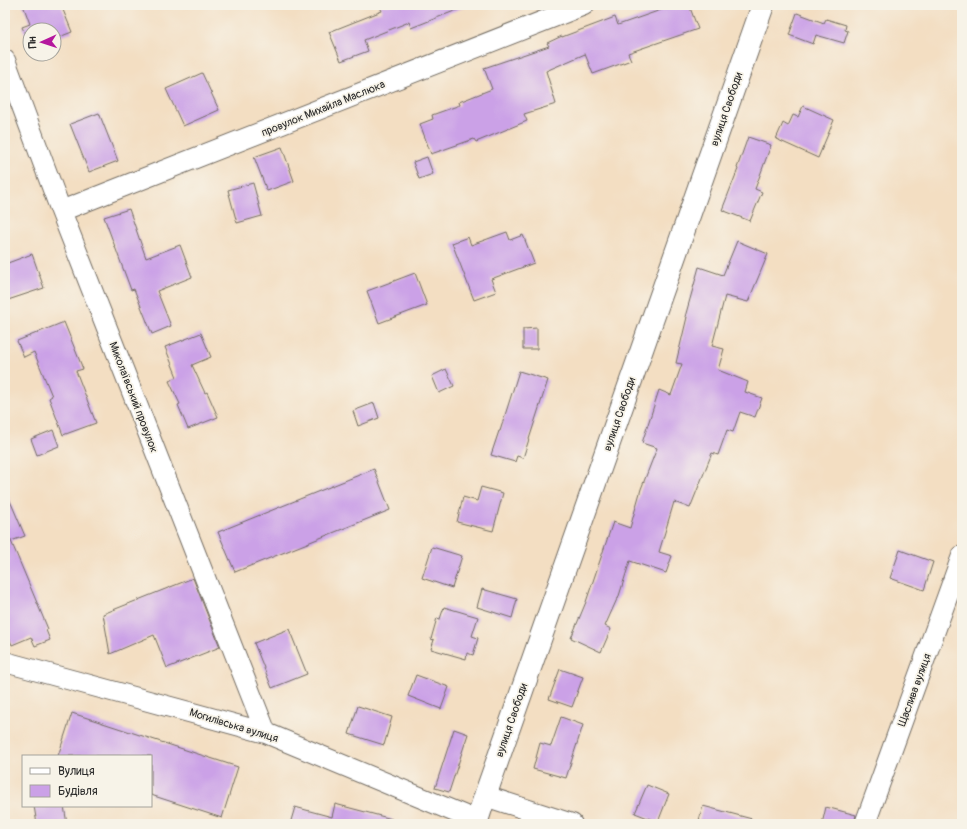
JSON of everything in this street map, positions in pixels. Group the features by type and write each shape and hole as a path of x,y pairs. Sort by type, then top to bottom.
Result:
{"street":[{"name":"провулок Михайла Маслюка","path":"61,211 584,5"},
{"name":"вулиця Свободи","path":"477,823 485,796 763,5"},
{"name":"Миколаївський провулок","path":"5,60 61,211 266,733"},
{"name":"Щаслива вулиця","path":"865,824 962,556"},
{"name":"Могилівська вулиця","path":"5,662 266,733 477,823"},
{"path":"485,796 572,824"}],"building":[{"path":"23,5 61,5 72,32 62,36 62,22 29,22"},
{"path":"379,5 467,6 411,28 409,22 364,40 368,51 341,61 329,32 382,11"},
{"path":"675,5 689,5 698,29 628,53 631,60 593,74 585,54 546,71 556,104 524,114 527,121 476,142 474,139 431,154 420,124 433,119 432,115 460,105 459,102 492,89 484,68 549,46 547,43 562,36 615,17 618,25"},
{"path":"797,13 824,23 826,19 846,25 845,30 848,31 844,43 816,35 813,44 789,35"},
{"path":"202,73 219,110 183,126 166,89"},
{"path":"803,106 834,120 818,158 776,139 783,123 788,126 793,115 798,117"},
{"path":"99,113 118,161 89,172 70,124"},
{"path":"748,137 771,145 755,189 762,192 750,221 722,210 738,169 737,168"},
{"path":"282,147 294,181 267,191 254,157"},
{"path":"427,157 433,174 419,179 413,162"},
{"path":"253,183 262,216 237,223 228,190"},
{"path":"129,209 146,258 180,245 192,277 157,291 171,326 152,334 134,289 131,290 104,217"},
{"path":"507,232 510,240 523,235 534,263 491,279 496,292 474,300 452,243 468,237 471,245"},
{"path":"737,241 768,254 748,302 725,296 712,346 724,349 718,370 748,382 745,392 762,398 755,417 740,412 733,432 727,430 718,455 712,453 690,508 674,502 659,552 672,556 666,573 630,561 618,599 605,626 611,629 601,652 571,638 586,602 613,522 630,528 641,489 657,448 642,443 659,390 671,395 682,364 676,363 687,317 685,317 699,267 723,275"},
{"path":"32,254 44,288 5,301 5,264"},
{"path":"415,273 427,305 379,323 367,291"},
{"path":"64,322 83,369 76,371 96,423 63,435 49,398 52,396 34,352 24,357 17,341"},
{"path":"537,328 537,349 523,349 523,329"},
{"path":"201,333 211,357 192,365 205,393 207,392 218,417 188,429 178,405 180,404 169,381 177,377 165,347"},
{"path":"446,369 454,386 439,393 432,376"},
{"path":"519,371 548,380 523,458 517,456 515,462 491,455"},
{"path":"374,403 379,418 358,426 353,411"},
{"path":"53,430 59,446 37,455 31,439"},
{"path":"374,469 390,510 235,572 218,532"},
{"path":"481,487 503,493 493,531 457,522 463,497 477,501"},
{"path":"5,489 25,536 11,541 48,629 46,630 50,640 35,646 31,637 12,645 5,628"},
{"path":"432,547 462,556 452,588 422,578"},
{"path":"900,550 933,562 924,590 890,578"},
{"path":"193,578 220,647 167,668 154,635 110,654 103,614"},
{"path":"482,589 517,599 512,618 477,607"},
{"path":"444,607 478,617 472,636 478,638 473,655 467,653 466,659 431,649 434,640 431,639 437,618 440,619"},
{"path":"289,629 307,674 272,688 254,643"},
{"path":"560,669 583,677 572,707 549,699"},
{"path":"416,675 449,687 441,709 408,696"},
{"path":"358,706 392,717 384,745 349,734"},
{"path":"72,713 238,767 222,818 152,795 152,755 58,755"},
{"path":"561,717 583,725 566,778 533,769 540,743 551,746"},
{"path":"454,729 468,734 449,792 435,788"},
{"path":"647,785 669,794 658,822 635,813"},
{"path":"335,804 392,819 391,824 290,824 295,807 332,817"},
{"path":"703,806 752,819 751,824 698,824"},
{"path":"34,807 64,807 67,824 37,824"},
{"path":"826,807 856,815 854,824 822,824"}]}
